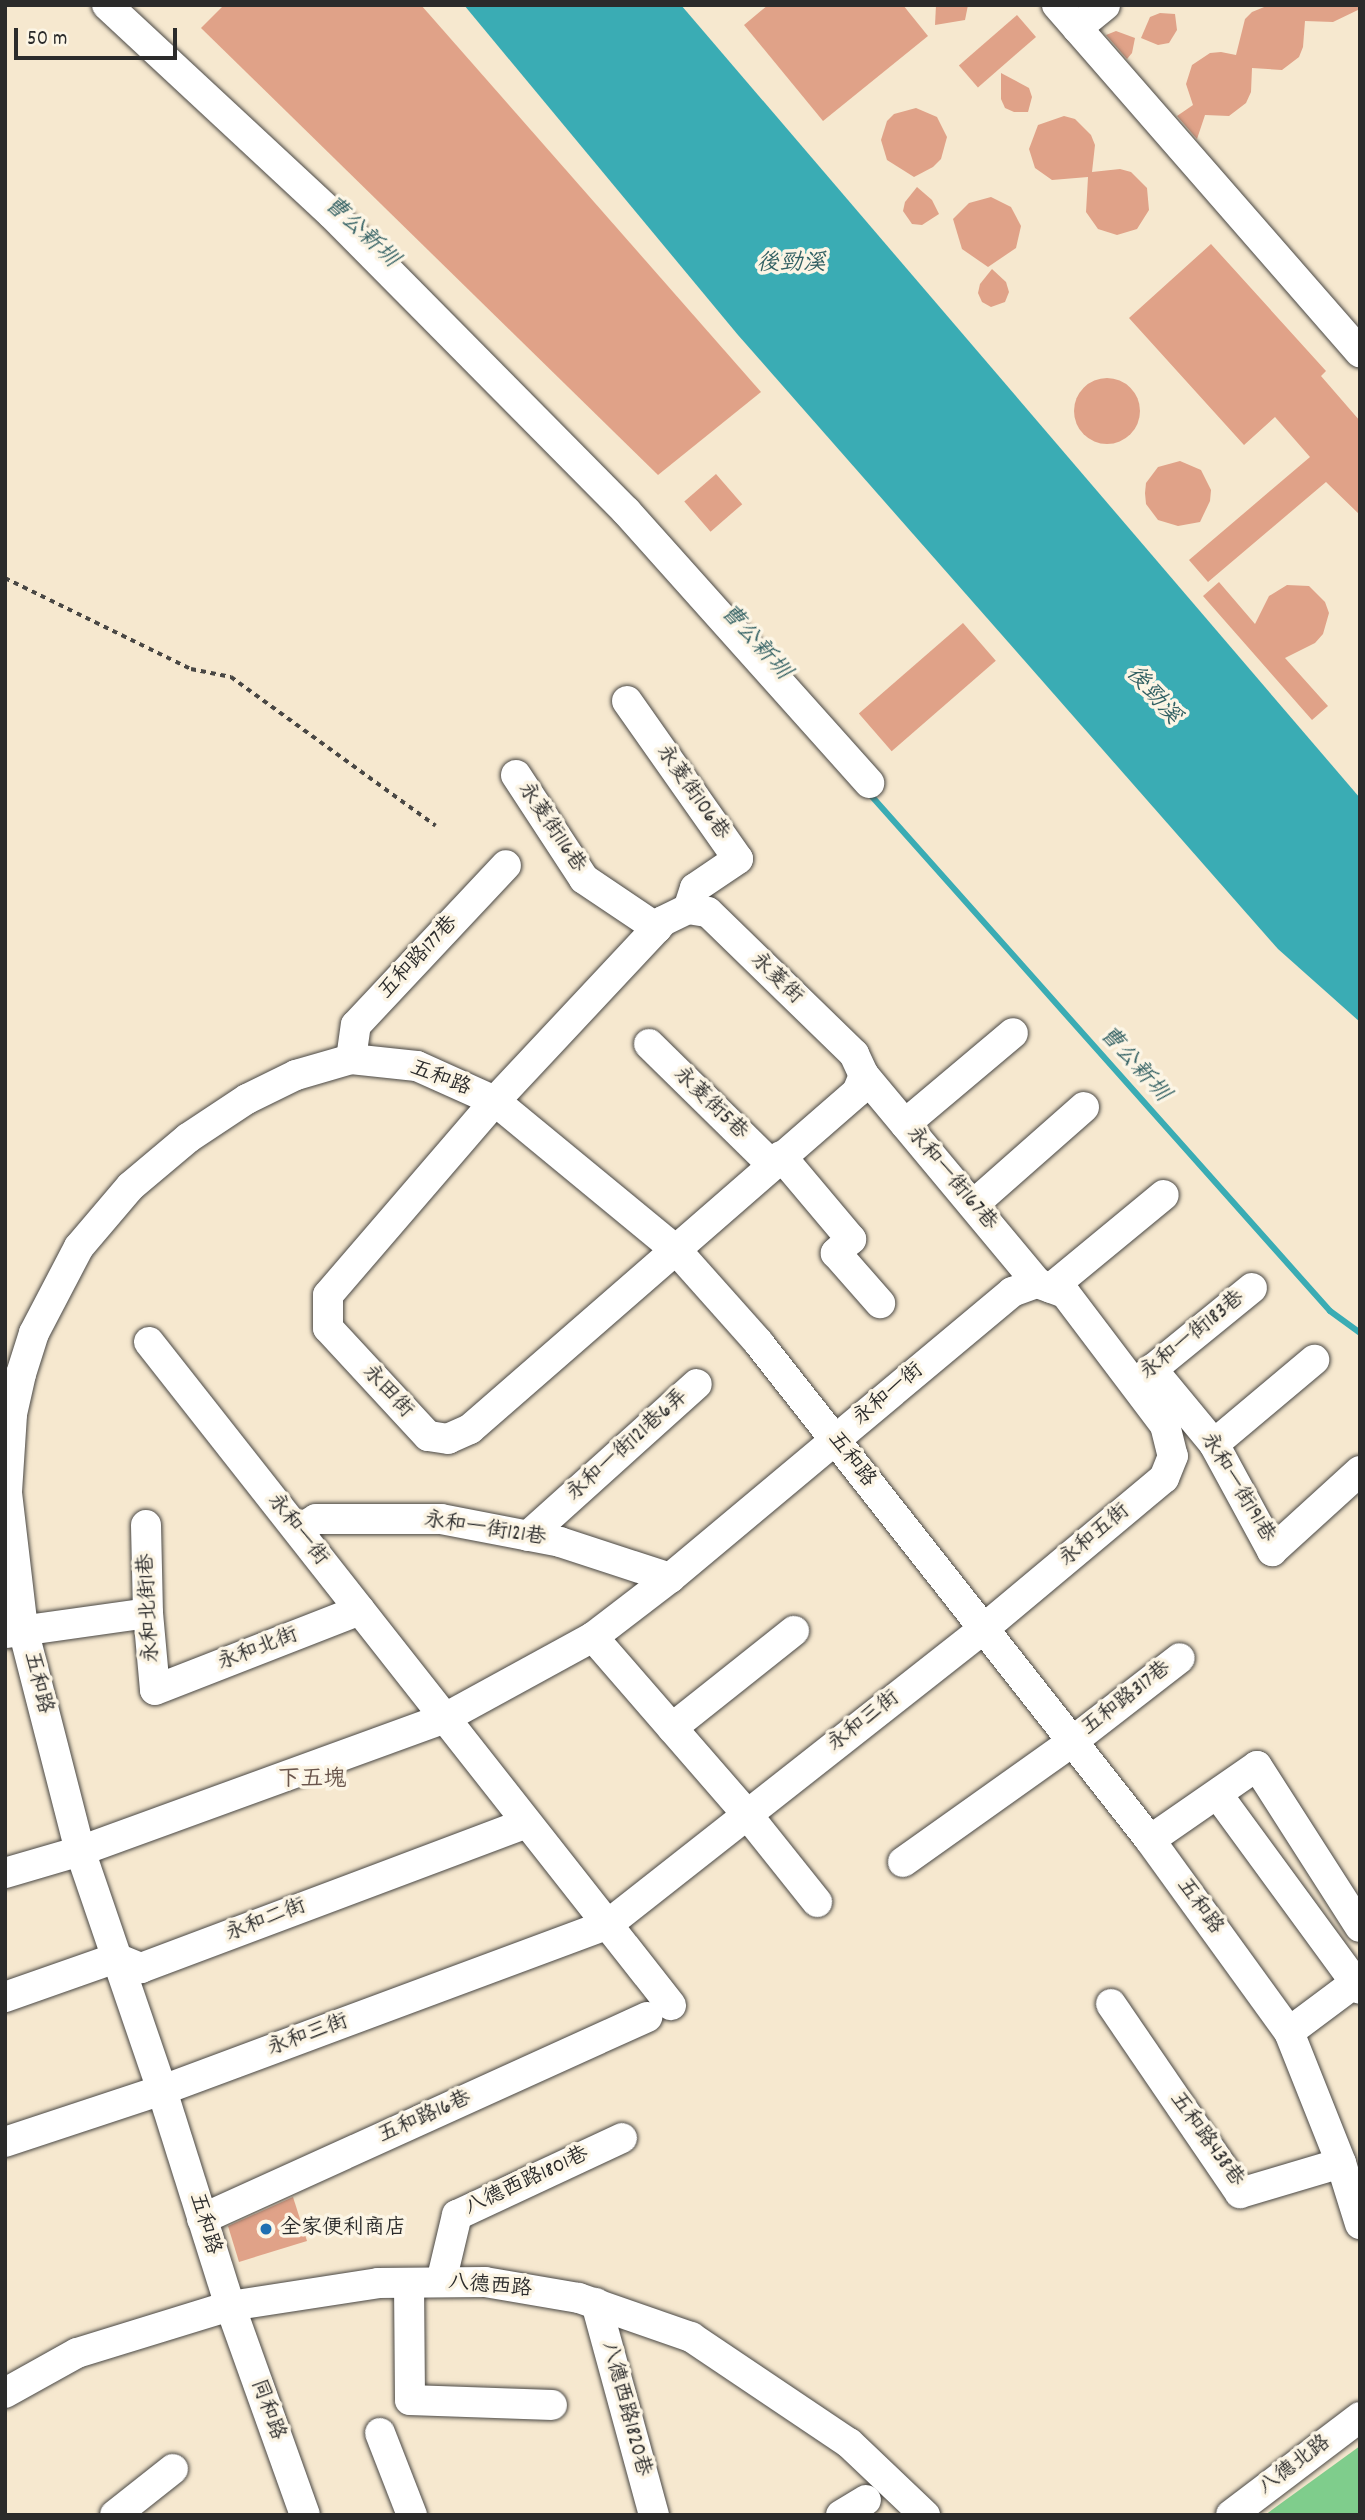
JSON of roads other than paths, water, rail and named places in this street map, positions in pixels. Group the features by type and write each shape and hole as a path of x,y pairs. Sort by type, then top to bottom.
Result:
{"street":[{"path":"107,5 332,214 626,511 869,783"},
{"path":"1057,5 1360,352"},
{"path":"1077,28 1105,5"},
{"name":"永菱街106巷","path":"627,701 738,859 695,888 688,909"},
{"name":"永菱街116巷","path":"516,775 584,879 657,928"},
{"name":"五和路177巷","path":"351,1059 356,1025 506,865"},
{"path":"495,1101 657,928 688,909"},
{"name":"永菱街","path":"688,909 708,912 854,1054 864,1075"},
{"path":"905,1124 1013,1033"},
{"name":"永菱街5巷","path":"649,1044 776,1160 851,1239 836,1253 880,1303"},
{"name":"五和路","path":"230,2306 162,2090 80,1851 14,1631 6,1492 13,1376 79,1247 131,1186 188,1138 247,1099 296,1075 351,1059 417,1066 495,1101 677,1251 758,1342 982,1630 1150,1840 1289,2032 1341,2163 1360,2224"},
{"path":"677,1251 776,1160 857,1092 864,1075"},
{"name":"永和一街167巷","path":"864,1075 1044,1285"},
{"name":"永田街","path":"495,1101 328,1295 328,1328 428,1436 448,1439 470,1429 677,1251"},
{"path":"973,1205 1084,1107"},
{"name":"永和一街","path":"5,1873 80,1851 445,1718 593,1637 670,1578 1012,1292 1044,1285 1164,1195"},
{"path":"1044,1285 1065,1293 1143,1377"},
{"name":"永和一街183巷","path":"1143,1377 1252,1288"},
{"name":"永和一街","path":"149,1342 445,1718"},
{"path":"1214,1444 1314,1360"},
{"name":"永和五街","path":"982,1630 1164,1478 1173,1455 1165,1424 1143,1377"},
{"name":"永和一街191巷","path":"1143,1377 1214,1444 1272,1551 1360,1471"},
{"name":"永和一街121巷6弄","path":"528,1536 697,1384"},
{"name":"永和一街121巷","path":"298,1530 316,1519 441,1519 560,1542 670,1578"},
{"name":"永和北街1巷","path":"146,1525 148,1613 155,1690"},
{"name":"永和北街","path":"155,1690 360,1611"},
{"path":"14,1631 148,1613"},
{"name":"永和三街","path":"5,2142 162,2090 609,1924 746,1813 982,1630"},
{"path":"672,1728 794,1631"},
{"path":"593,1637 746,1813 817,1902"},
{"name":"五和路317巷","path":"1073,1741 1180,1658"},
{"path":"445,1718 609,1924"},
{"path":"903,1862 1073,1741"},
{"path":"1150,1840 1257,1766 1360,1927"},
{"path":"1218,1795 1358,1983 1289,2032"},
{"name":"永和二街","path":"116,1958 141,1968 526,1823"},
{"name":"五和路16巷","path":"202,2219 659,2011 609,1924"},
{"path":"5,1997 116,1958"},
{"name":"五和路438巷","path":"1111,2004 1240,2193 1341,2163"},
{"name":"八德西路1801巷","path":"441,2283 457,2215 622,2138"},
{"name":"八德西路","path":"5,2393 77,2353 230,2306 378,2283 485,2282 579,2298 691,2337 849,2443 925,2515"},
{"path":"409,2283 410,2400 552,2405"},
{"name":"八德西路1820巷","path":"596,2303 654,2515"},
{"name":"同和路","path":"230,2306 304,2515"},
{"name":"八德北路","path":"1231,2515 1360,2417"},
{"path":"380,2433 412,2515"},
{"path":"115,2515 173,2469"}],"water":[{"name":"後勁溪","path":"464,5 681,5 1360,798 1360,1022 1278,949 738,335"}],"waterway":[{"name":"曹公新圳","path":"867,791 1330,1311 1360,1333"}],"place":[{"name":"全家便利商店","path":"266,2229"}],"district":[{"name":"下五塊","path":"312,1781"}]}
